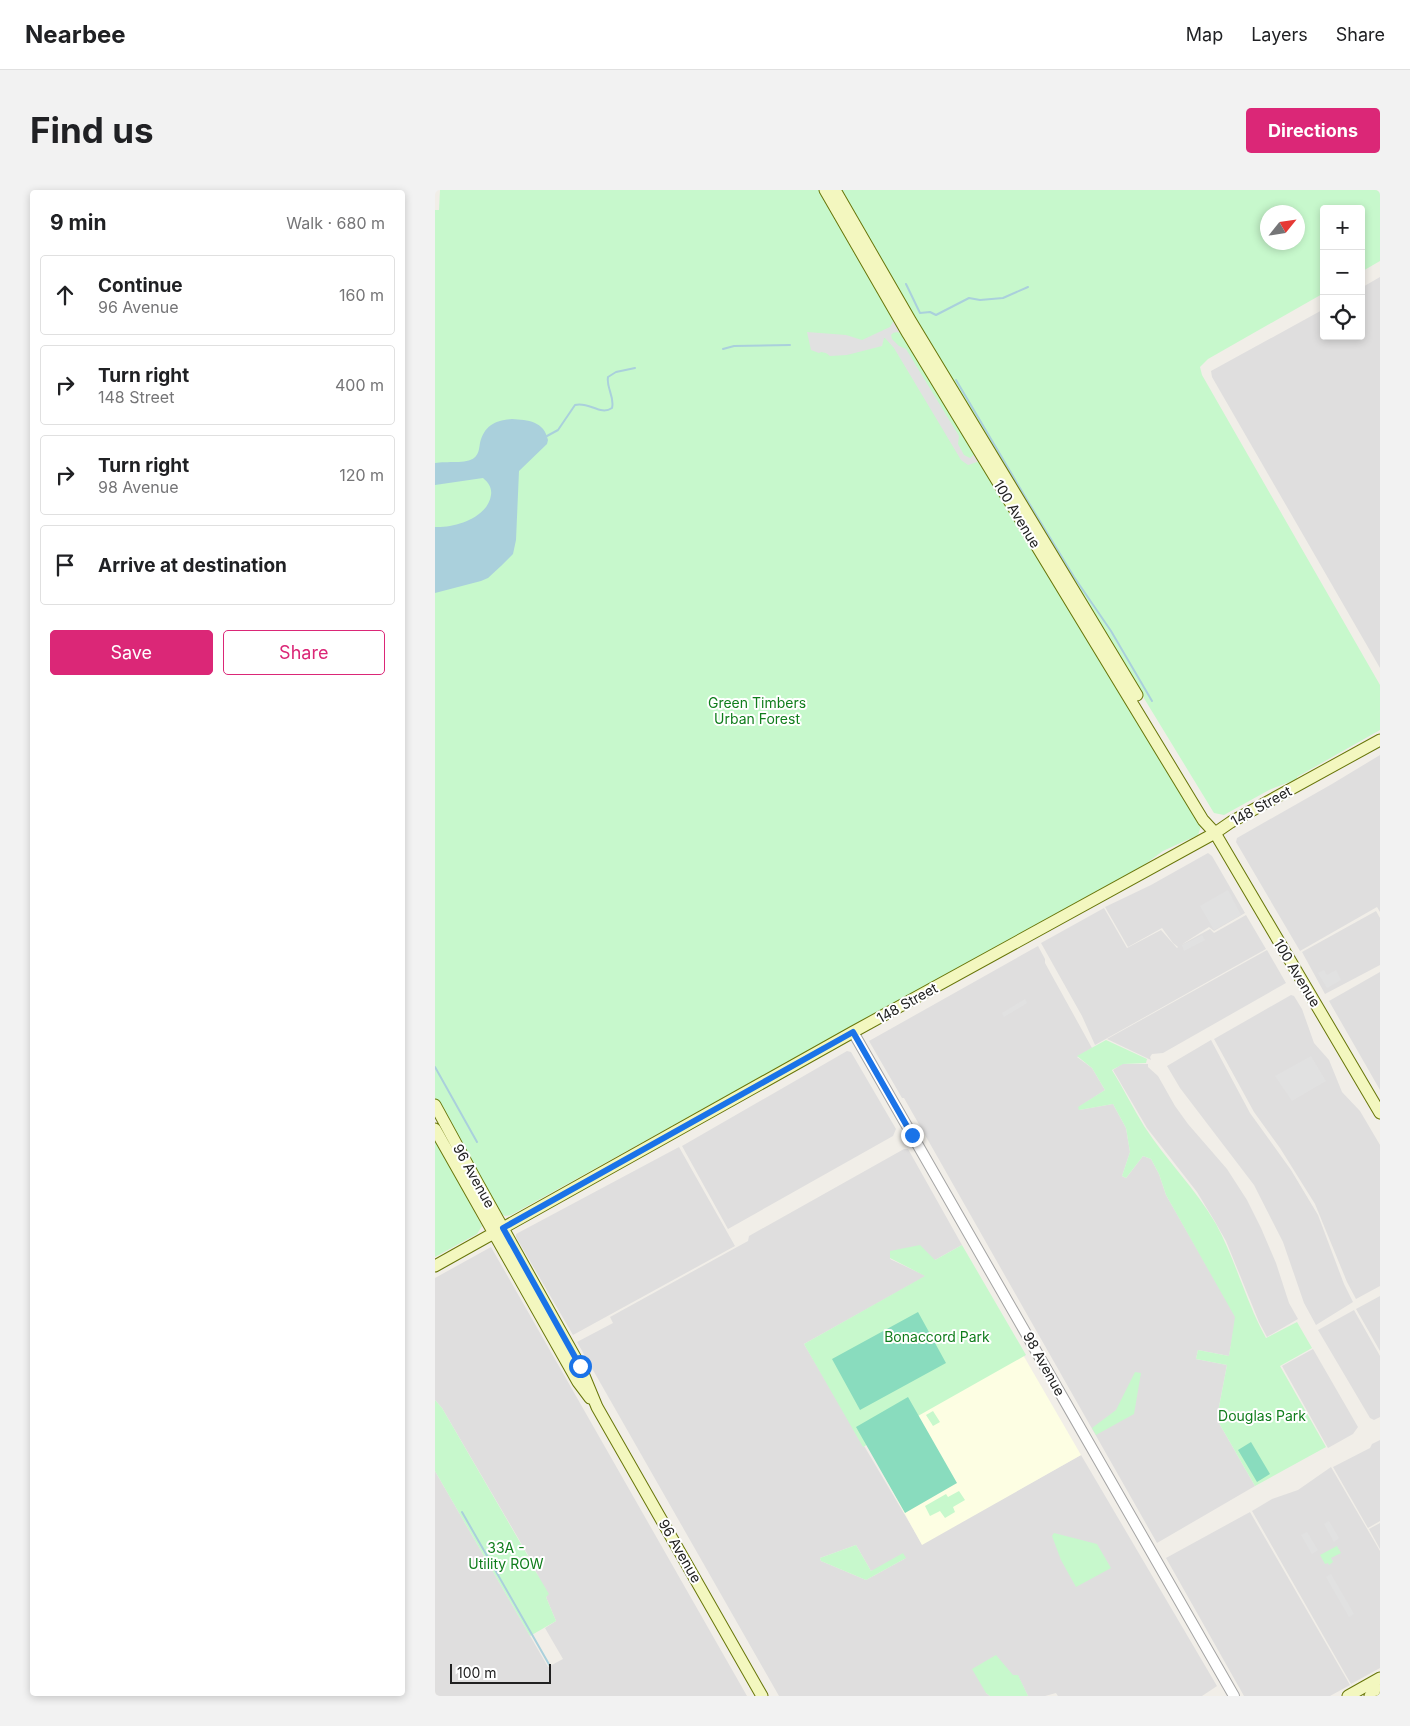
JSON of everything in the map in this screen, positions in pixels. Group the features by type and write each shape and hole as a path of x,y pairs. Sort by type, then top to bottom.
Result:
{"main road":[{"name":"100 Avenue","path":"825,190 905,329 1202,817 1215,833 1380,1113"},
{"name":"100 Avenue","path":"835,190 916,329 1210,816 1215,833"},
{"name":"148 Street","path":"435,1266 1380,740"},
{"name":"96 Avenue","path":"435,1105 498,1231"},
{"name":"96 Avenue","path":"435,1129 580,1366 597,1407 762,1696"},
{"path":"1347,1696 1380,1678"},
{"path":"1370,1696 1380,1690"}],"street":[{"name":"98 Avenue","path":"853,1032 1234,1696"}],"shaded area":[{"path":"1380,277 1380,668 1212,377 1211,371 1320,311 1320,340 1365,340 1365,286"},
{"path":"894,320 904,334 893,333 891,335 892,339 899,346 906,349 959,436 958,444 964,455 970,458 976,453 980,461 968,465 961,460 894,348 885,338 882,346 847,355 830,356 826,353 811,350 807,332 846,335 862,340 890,327"},
{"path":"1380,755 1380,912 1377,907 1300,951 1236,842 1237,838"},
{"path":"1208,853 1212,856 1245,913 1214,931 1209,927 1181,945 1210,929 1214,933 1246,915 1266,949 1095,1045 1082,1016 1041,943 1104,908 1127,948 1161,930 1177,948 1162,928 1128,947 1105,907 1151,885"},
{"path":"1228,890 1241,915 1214,930 1200,906"},
{"path":"1376,911 1380,918 1380,965 1325,994 1302,952"},
{"path":"1202,935 1205,940 1184,951 1182,945"},
{"path":"1038,946 1045,959 1045,963 1092,1048 1077,1057 1092,1068 1105,1090 1079,1107 1079,1110 1113,1104 1126,1128 1130,1152 1122,1176 1126,1178 1143,1156 1151,1159 1159,1174 1166,1195 1236,1317 1229,1356 1198,1350 1196,1359 1227,1365 1218,1412 1219,1423 1255,1486 1157,1543 904,1098 902,1098 869,1041"},
{"path":"1267,950 1286,983 1163,1053 1152,1054 1151,1060 1107,1039"},
{"path":"1324,970 1327,975 1336,970 1341,980 1327,988 1318,973"},
{"path":"1380,972 1380,1090 1329,1001"},
{"path":"1291,995 1294,996 1302,1009 1314,1043 1329,1060 1342,1092 1360,1111 1380,1145 1380,1286 1356,1299 1347,1282 1315,1204 1280,1148 1254,1112 1214,1039"},
{"path":"1025,999 1027,1003 1004,1017 1002,1013"},
{"path":"1211,1040 1250,1113 1291,1170 1318,1215 1344,1284 1353,1302 1316,1325 1304,1303 1283,1242 1254,1185 1180,1088 1167,1066"},
{"path":"847,1051 851,1052 896,1129 893,1136 728,1229 682,1146"},
{"path":"1311,1056 1326,1081 1292,1101 1275,1076"},
{"path":"1122,1064 1148,1064 1148,1067 1158,1076 1188,1124 1227,1169 1247,1200 1261,1228 1276,1263 1289,1303 1298,1319 1267,1337 1226,1241 1214,1220 1197,1192 1147,1128 1113,1070"},
{"path":"679,1147 735,1246 573,1335 516,1234"},
{"path":"904,1149 908,1149 962,1245 935,1260 891,1255 890,1259 926,1276 804,1344 922,1544 1081,1455 1217,1686 1202,1696 1058,1696 1056,1693 1045,1696 1028,1696 1018,1676 986,1693 990,1696 779,1696 577,1342 613,1323 610,1317 748,1241 749,1236","holes":["856,1545 871,1571 906,1558 866,1580 821,1561 820,1558"]},
{"path":"491,1247 747,1696 435,1696 435,1471 548,1667 563,1659 545,1628 556,1621 546,1597 547,1595 528,1555 442,1408 435,1400 435,1278"},
{"path":"968,1260 1081,1455 922,1545 814,1349"},
{"path":"1380,1296 1380,1351 1356,1309"},
{"path":"1354,1310 1380,1356 1380,1417 1374,1420 1370,1418 1318,1330"},
{"path":"1313,1349 1358,1427 1353,1434 1328,1448 1282,1366"},
{"path":"1380,1440 1380,1521 1368,1528 1333,1467 1370,1448 1372,1444"},
{"path":"1331,1467 1380,1551 1380,1668 1351,1684 1252,1511 1272,1499 1298,1490"},
{"path":"1250,1512 1350,1685 1330,1696 1244,1696 1166,1558"},
{"path":"1329,1521 1339,1538 1334,1542 1324,1524"},
{"path":"1380,1523 1380,1549 1369,1529"},
{"path":"1307,1532 1318,1550 1312,1554 1301,1535"},
{"path":"1331,1574 1354,1614 1349,1617 1326,1577"}],"green space":[{"name":"Green Timbers Urban Forest","path":"440,190 820,190 1201,826 1198,835 1163,851 1144,865 511,1215 505,1216 498,1212 435,1099 435,210 439,210"},
{"path":"839,190 1380,190 1380,261 1365,270 1365,205 1320,205 1320,295 1208,359 1200,367 1202,375 1380,685 1380,730 1297,777 1297,779 1269,790 1224,815 1214,813 976,423"},
{"name":"Douglas Park","path":"1106,1040 1147,1059 1146,1063 1123,1064 1112,1070 1144,1126 1216,1224 1266,1338 1297,1322 1312,1348 1280,1366 1326,1447 1255,1486 1219,1423 1218,1412 1227,1365 1196,1359 1198,1350 1229,1356 1235,1317 1166,1195 1159,1174 1151,1159 1143,1156 1126,1178 1122,1176 1130,1152 1126,1128 1113,1104 1079,1110 1078,1107 1105,1090 1092,1068 1077,1056"},
{"path":"435,1138 482,1226 477,1234 435,1257"},
{"name":"Bonaccord Park","path":"920,1245 935,1260 962,1245 1026,1355 863,1447 804,1344 925,1276 890,1258 890,1251"},
{"path":"918,1312 946,1363 860,1410 832,1359"},
{"path":"1135,1372 1141,1373 1134,1414 1096,1435 1092,1428 1116,1410"},
{"path":"908,1397 957,1483 905,1513 856,1427"},
{"name":"33A - Utility ROW","path":"435,1400 442,1408 549,1594 546,1597 556,1621 530,1636 435,1471"},
{"path":"933,1411 940,1422 933,1426 926,1415"},
{"path":"1251,1442 1270,1474 1257,1482 1238,1450"},
{"path":"959,1491 965,1500 953,1507 955,1512 945,1518 940,1511 930,1516 925,1506 946,1494 948,1497"},
{"path":"1054,1533 1097,1544 1111,1568 1076,1587 1061,1560 1052,1536"},
{"path":"856,1545 871,1571 903,1553 906,1558 866,1580 821,1561 820,1558"},
{"path":"1337,1546 1341,1553 1331,1558 1333,1562 1329,1565 1328,1563 1325,1564 1320,1555"},
{"path":"996,1655 1013,1675 1018,1675 1028,1696 990,1696 986,1693 972,1669"}],"water":[{"path":"512,419 529,421 539,425 548,440 547,444 519,471 516,540 513,554 488,578 435,593 435,527 451,526 477,515 489,503 491,492 490,486 483,478 435,485 435,463 471,460 478,453 482,437 487,428 500,421"}],"waterway":[{"path":"906,284 920,313 930,312 936,315 969,298 980,300 1003,298 1028,287"},
{"path":"723,349 734,346 790,345"},
{"path":"547,436 558,430 575,405 585,405 599,410 612,408 613,404 608,377 616,372 635,368"},
{"path":"956,380 1074,577 1111,631 1152,701"},
{"path":"435,1067 477,1142"},
{"path":"462,1512 550,1666"}],"route":[{"path":"580,1366 503,1228 853,1032 912,1135"}]}
